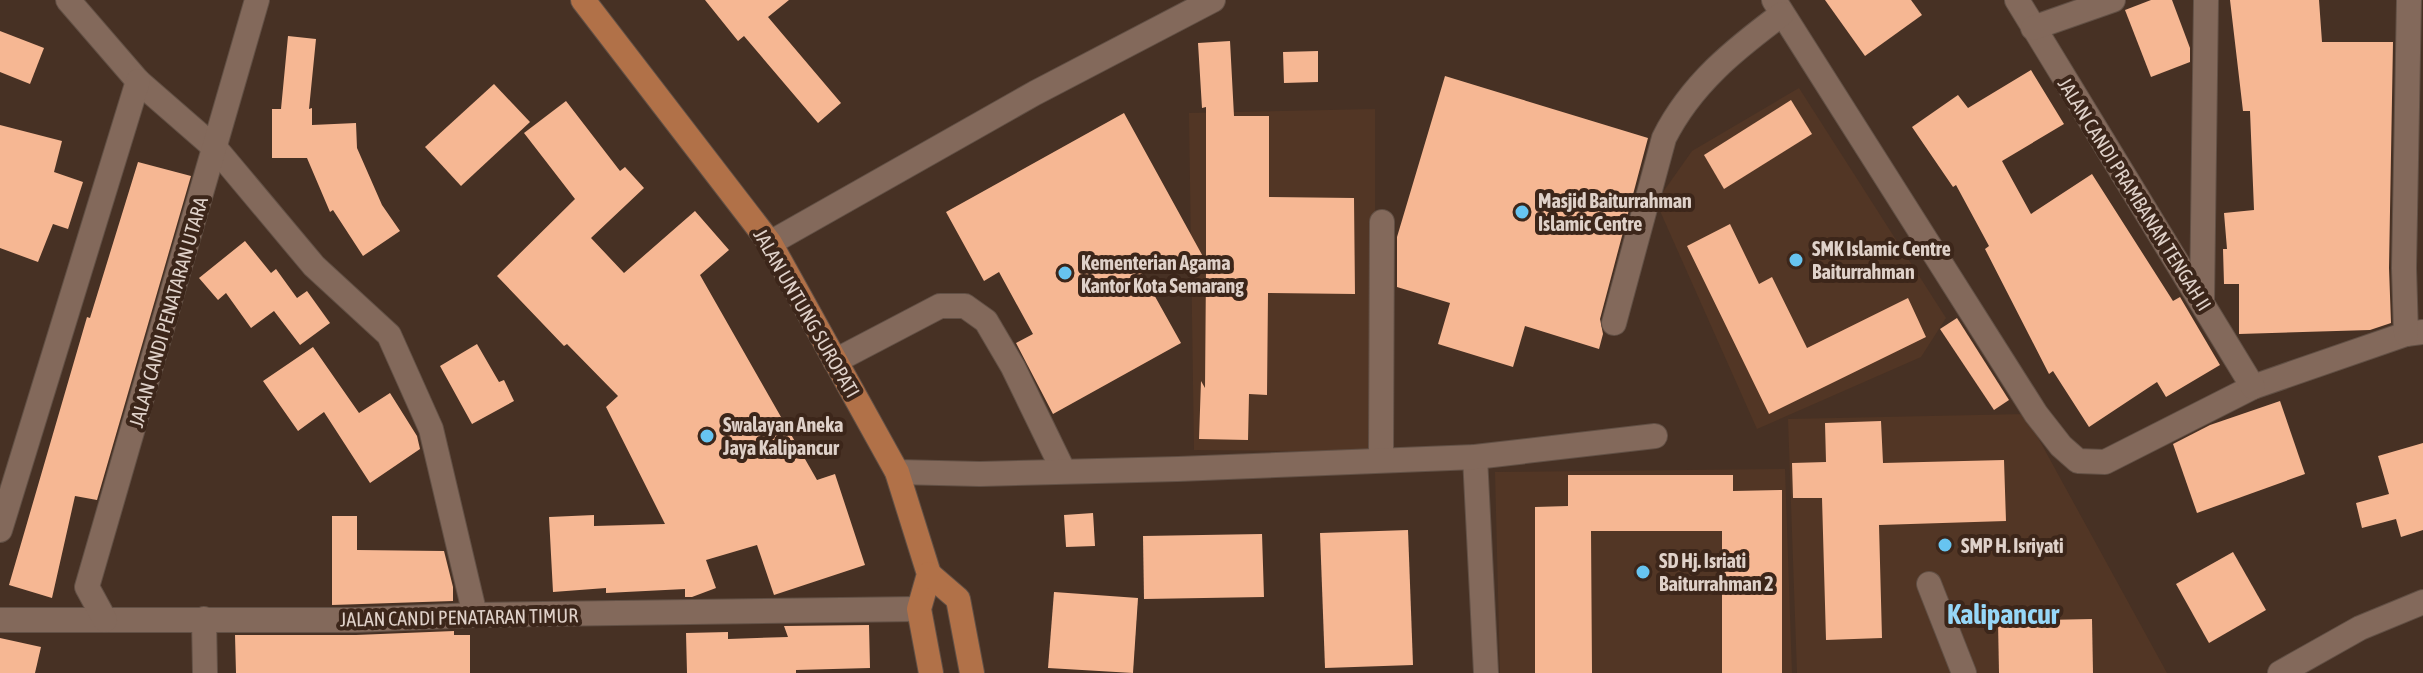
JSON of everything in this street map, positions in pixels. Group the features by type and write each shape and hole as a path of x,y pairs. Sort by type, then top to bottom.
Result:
{"main road":[{"name":"JALAN UNTUNG SUROPATI","path":"583,0 770,243 897,472 929,574"},
{"path":"931,673 919,609 929,574 958,599 972,673"}],"street":[{"path":"68,0 138,81 216,149 314,266 389,335 431,429 475,615"},
{"name":"JALAN CANDI PENATARAN UTARA","path":"105,620 87,587 257,0"},
{"path":"770,243 1035,93 1213,0"},
{"name":"JALAN CANDI PRAMBANAN TENGAH II","path":"2017,0 2253,387"},
{"path":"2033,28 2113,0"},
{"path":"2202,302 2206,0"},
{"path":"1614,323 1664,138 1677,111 1778,7 2036,414 2061,446 2078,461 2105,462 2253,387 2415,333 2404,268 2409,0"},
{"path":"0,530 138,81"},
{"path":"1381,460 1382,222"},
{"path":"835,361 940,306 965,306 986,321 1013,367 1063,470"},
{"path":"897,472 980,474 1178,469 1475,457 1655,436"},
{"path":"1475,457 1486,673"},
{"path":"1929,584 1964,673"},
{"path":"2280,673 2360,628 2423,602"},
{"name":"JALAN CANDI PENATARAN TIMUR","path":"0,620 356,620 475,615 919,609"},
{"path":"204,619 205,673"}],"shaded area":[{"name":"SMK Islamic Centre Baiturrahman","path":"1799,88 1946,318 1921,357 1757,429 1656,202 1692,151"},
{"path":"1375,109 1375,452 1194,450 1189,113"},
{"name":"SMP H. Isriyati","path":"2025,414 2167,673 1797,673 1788,419"},
{"name":"SD Hj. Isriati Baiturrahman 2","path":"1785,469 1792,673 1500,673 1495,472"}],"building":[{"path":"705,0 789,0 768,17 841,103 818,123 744,36 738,41"},
{"path":"1825,0 1911,0 1922,15 1865,56"},
{"path":"2151,0 2172,0 2190,48 2190,62 2151,77 2125,10"},
{"path":"2230,0 2319,0 2322,42 2393,42 2391,323 2370,330 2239,334 2239,284 2224,284 2223,249 2227,249 2224,213 2254,210 2250,111 2243,111"},
{"path":"0,31 44,48 30,84 0,72"},
{"path":"288,36 316,39 309,109 312,108 312,125 356,123 357,148 382,205 400,231 363,256 333,210 330,212 307,158 272,158 272,109 281,109"},
{"path":"1230,41 1234,116 1269,116 1269,197 1354,198 1355,294 1268,293 1267,395 1249,394 1248,440 1199,439 1201,381 1205,388 1206,269 1138,266 1181,343 1053,414 1016,343 1033,334 999,272 984,281 946,212 1124,113 1206,262 1206,107 1202,108 1198,43"},
{"path":"1318,51 1318,82 1284,83 1283,52"},
{"path":"2031,70 2064,124 2002,161 2031,214 2092,174 2173,301 2180,297 2220,365 2166,397 2157,382 2089,427 2053,371 2049,374 1985,249 1989,246 1956,185 1953,187 1912,127 1958,95 1968,108"},
{"name":"Masjid Baiturrahman Islamic Centre","path":"1445,76 1648,138 1600,319 1603,334 1599,349 1525,326 1513,367 1438,344 1450,303 1397,287 1397,237"},
{"path":"494,84 530,122 461,186 425,147"},
{"path":"1791,100 1812,134 1724,189 1704,155"},
{"path":"566,101 620,171 625,167 644,188 591,238 624,273 695,211 729,250 700,275 817,480 835,474 865,565 774,595 757,545 706,560 716,588 692,597 685,597 685,589 606,593 606,588 553,592 549,517 594,515 594,526 665,524 606,407 618,396 567,344 564,346 497,276 575,199 524,133"},
{"path":"0,125 62,141 54,172 83,182 68,229 53,224 38,262 0,248"},
{"path":"138,162 191,176 97,500 75,496 52,598 9,585 87,317 90,318"},
{"path":"1730,224 1759,284 1772,277 1807,348 1908,298 1926,337 1769,414 1687,246"},
{"path":"245,241 271,273 276,269 297,298 307,291 330,323 300,345 274,311 251,328 226,293 218,300 199,278"},
{"path":"1957,318 2009,400 1994,410 1940,329"},
{"path":"477,344 499,382 504,380 514,401 472,424 440,366"},
{"path":"313,347 359,413 390,393 417,436 420,449 370,483 324,412 298,431 263,381"},
{"path":"2280,401 2305,474 2197,513 2173,444 2210,425"},
{"path":"1881,421 1883,463 2004,460 2006,521 1879,525 1882,638 1826,640 1822,498 1793,498 1792,463 1826,462 1825,423"},
{"path":"2423,443 2423,530 2401,537 2396,519 2362,528 2356,503 2389,494 2378,456"},
{"path":"1568,475 1733,475 1733,491 1782,490 1782,673 1722,673 1722,531 1591,531 1592,673 1535,673 1535,507 1568,506"},
{"path":"1093,513 1095,546 1066,547 1064,515"},
{"path":"332,516 357,516 357,550 444,551 453,587 453,601 332,605"},
{"path":"1408,530 1413,665 1325,668 1320,533"},
{"path":"1262,534 1264,597 1144,599 1143,536"},
{"path":"2233,552 2266,610 2209,643 2176,584"},
{"path":"1054,592 1138,598 1133,673 1048,668"},
{"path":"2092,619 2093,673 1999,673 1998,621"},
{"path":"869,625 870,668 796,670 796,673 687,673 686,633 728,632 728,639 788,637 784,626"},
{"path":"454,631 454,635 470,635 470,673 236,673 235,635"},
{"path":"0,638 41,647 35,673 0,673"}],"place":[{"name":"Masjid Baiturrahman Islamic Centre","path":"1522,212"},
{"name":"SMK Islamic Centre Baiturrahman","path":"1796,260"},
{"name":"Kementerian Agama Kantor Kota Semarang","path":"1065,273"},
{"name":"Swalayan Aneka Jaya Kalipancur","path":"707,436"},
{"name":"SMP H. Isriyati","path":"1945,545"},
{"name":"SD Hj. Isriati Baiturrahman 2","path":"1643,572"}],"district":[{"name":"Kalipancur","path":"2003,614"}]}
